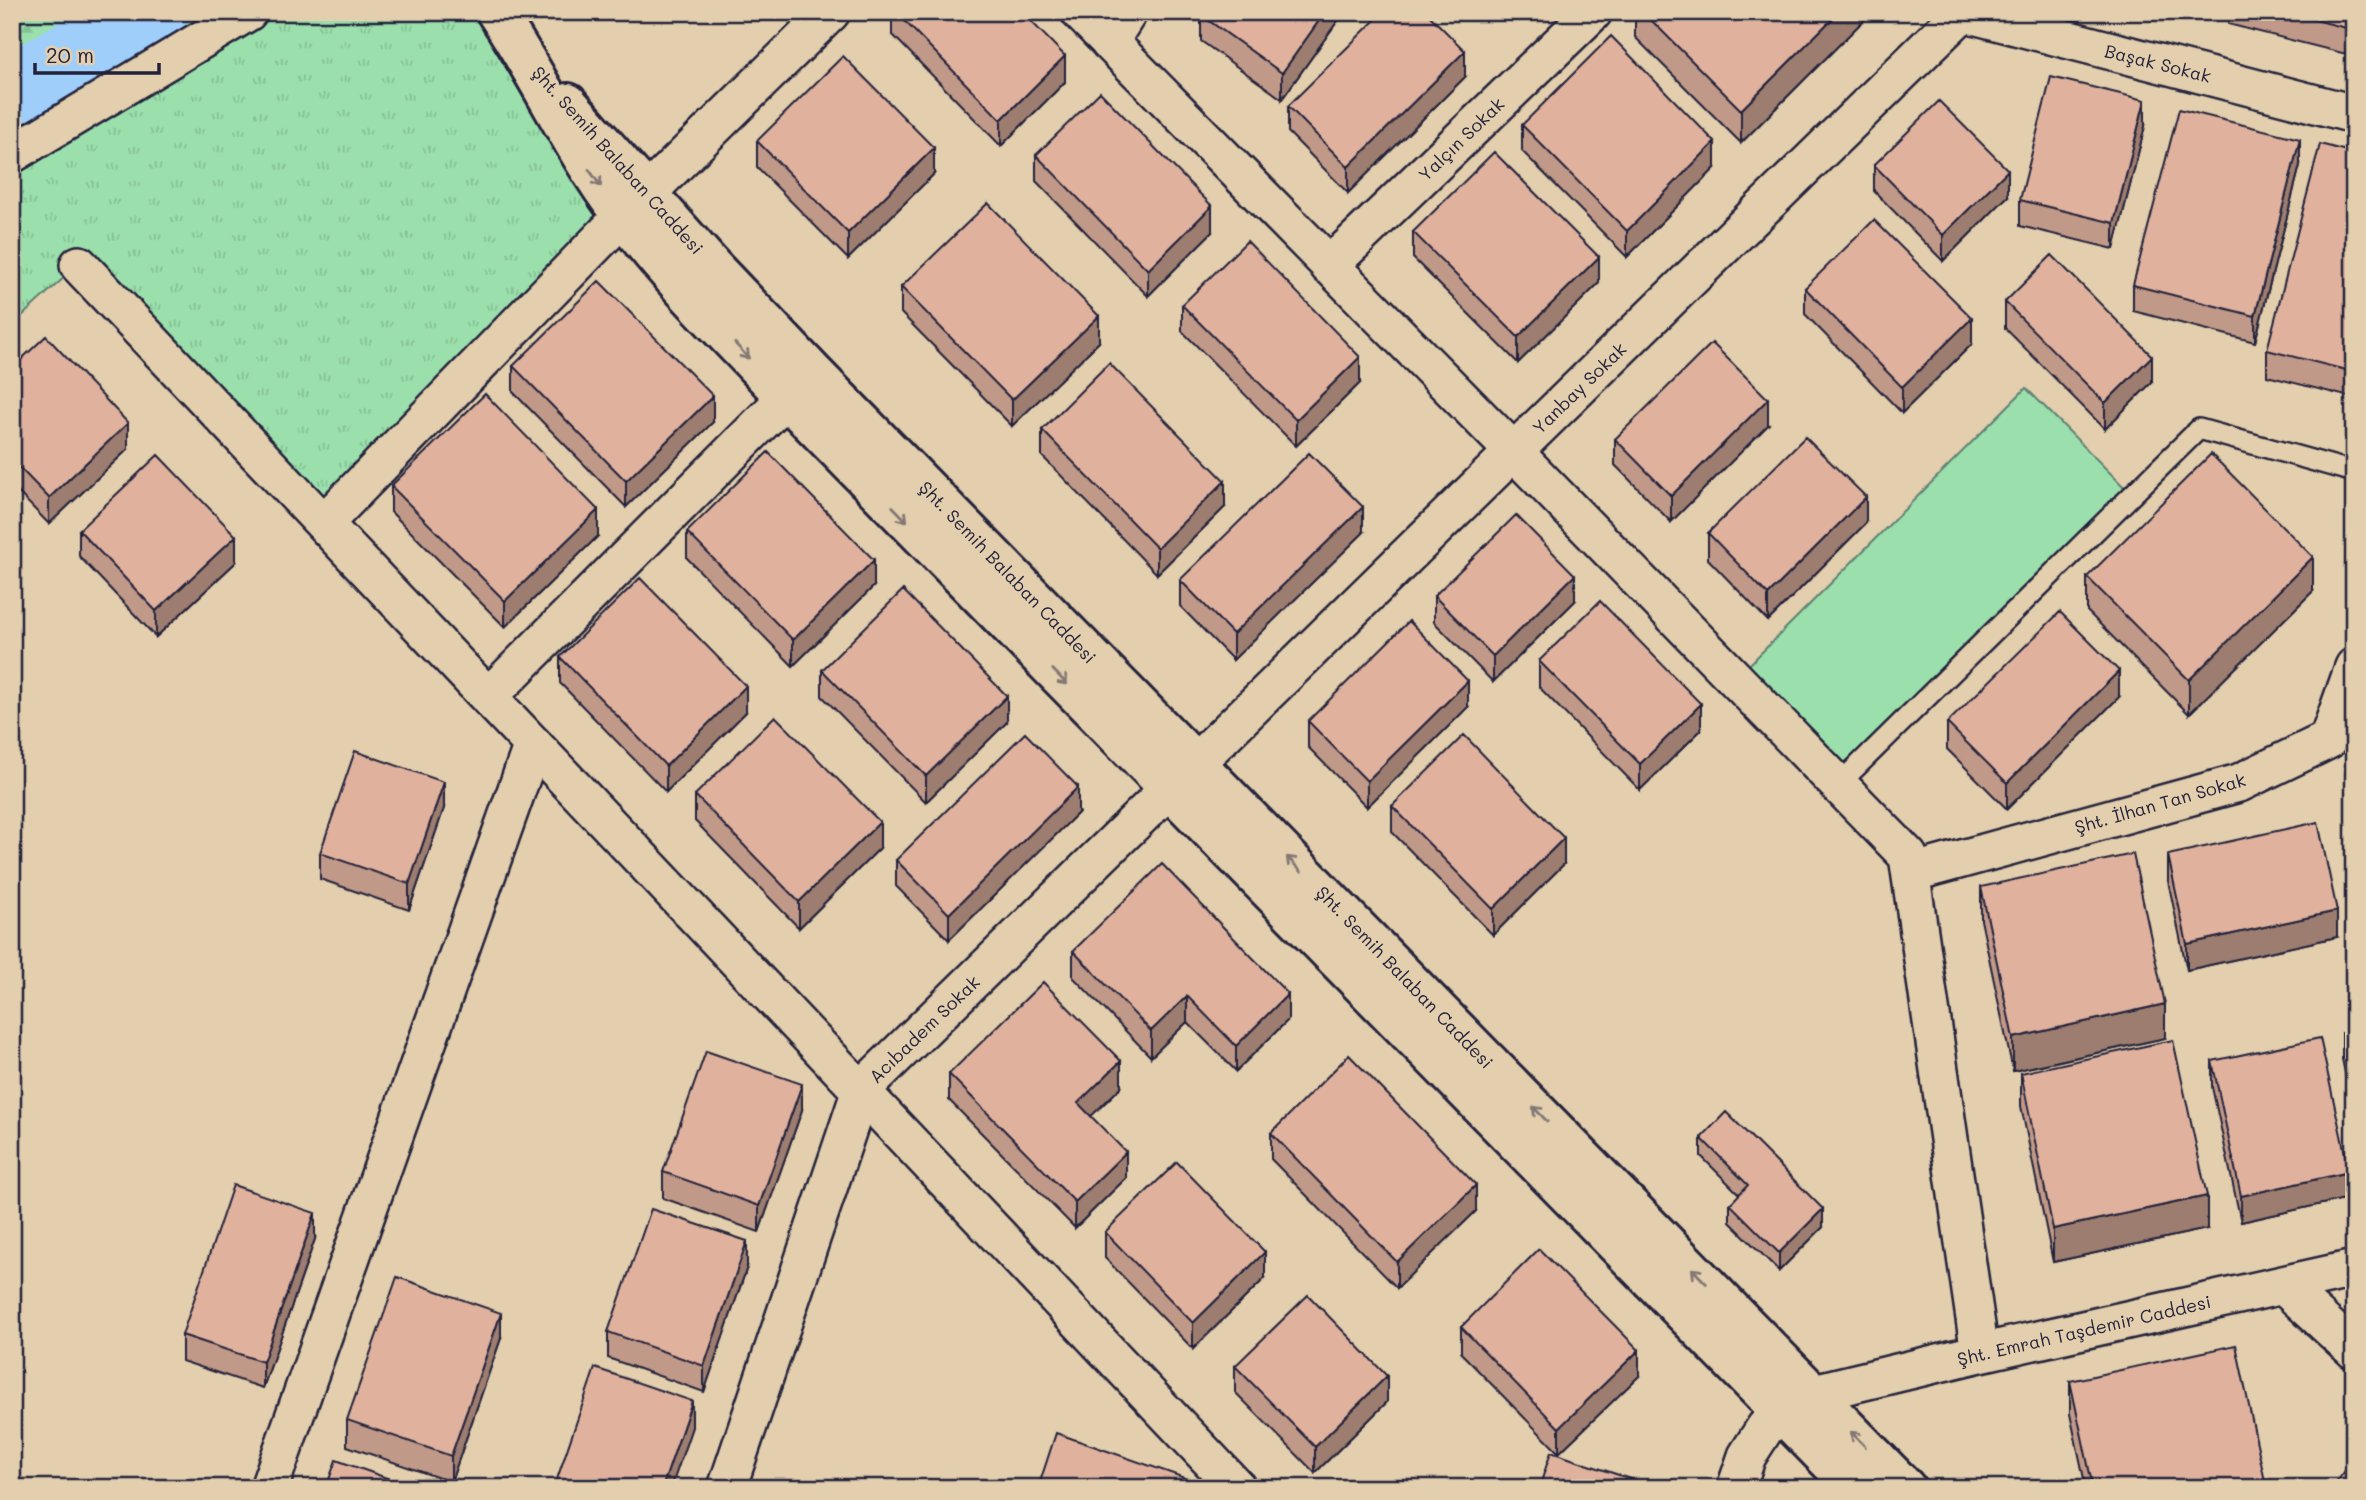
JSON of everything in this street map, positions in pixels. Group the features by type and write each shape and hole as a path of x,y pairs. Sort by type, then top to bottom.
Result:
{"street":[{"path":"12,154 248,12"},
{"name":"Şht. Semih Balaban Caddesi","path":"496,12 525,55 583,161 712,266 1183,776 1798,1403 1906,1488"},
{"path":"324,523 635,204 831,12"},
{"path":"1080,12 1119,27 1329,265 1908,856 1980,1353"},
{"name":"Yalçın Sokak","path":"1329,265 1592,12"},
{"name":"Başak Sokak","path":"1962,13 2354,114"},
{"name":"Yanbay Sokak","path":"1183,776 1962,13"},
{"name":"Şht. Semih Balaban Caddesi","path":"635,204 685,291 786,398 1183,776"},
{"path":"79,265 1237,1488"},
{"path":"488,697 786,398"},
{"name":"Şht. İlhan Tan Sokak","path":"1911,873 2239,783 2341,744 2354,667"},
{"path":"269,1488 533,744"},
{"name":"Acıbadem Sokak","path":"727,1488 861,1090 1183,776"},
{"name":"Şht. Emrah Taşdemir Caddesi","path":"1798,1403 1980,1353 2354,1269"},
{"path":"2283,1285 2354,1350"},
{"path":"1736,1488 1747,1456 1765,1428 1798,1403"},
{"name":"Şht. Semih Balaban Caddesi","path":"1798,1403 1855,1488"}],"lane":[{"path":"1838,785 2199,429 2354,472"}],"green space":[{"path":"12,12 248,12 12,154"},
{"path":"248,12 496,12 622,217 324,523 78,265 12,325 12,154"},
{"path":"2026,388 2132,495 1838,785 1735,679"}],"building":[{"path":"896,12 1022,12 1065,56 1001,120"},
{"path":"1204,12 1325,12 1282,73 1201,15"},
{"path":"1383,12 1426,12 1465,51 1348,167 1288,106"},
{"path":"1643,12 1839,12 1741,110"},
{"path":"2284,12 2354,12 2354,30"},
{"path":"1611,36 1715,142 1627,231 1522,125"},
{"path":"843,56 934,148 848,233 757,141"},
{"path":"2051,77 2145,100 2114,223 2020,200"},
{"path":"1100,92 1212,206 1148,270 1036,155"},
{"path":"1939,101 2008,170 1943,235 1874,165"},
{"path":"2179,109 2300,139 2255,316 2133,285"},
{"path":"2320,144 2354,153 2354,372 2267,350"},
{"path":"1494,152 1599,257 1518,337 1413,232"},
{"path":"988,203 1099,316 1012,400 901,287"},
{"path":"1874,220 1972,318 1902,387 1805,288"},
{"path":"1247,241 1360,357 1296,420 1182,305"},
{"path":"2052,255 2152,356 2105,403 2005,302"},
{"path":"599,281 713,396 626,481 513,366"},
{"path":"46,336 128,423 49,498 12,460 12,368"},
{"path":"1712,343 1768,399 1671,496 1615,439"},
{"path":"1109,363 1225,481 1157,548 1042,430"},
{"path":"485,394 598,510 505,601 391,486"},
{"path":"1805,437 1866,497 1768,595 1708,533"},
{"path":"768,452 874,560 793,640 687,532"},
{"path":"1309,453 1363,507 1233,634 1180,580"},
{"path":"2211,454 2313,557 2189,680 2087,577"},
{"path":"158,455 236,536 156,611 79,530"},
{"path":"1516,515 1575,575 1493,656 1434,596"},
{"path":"640,578 746,686 666,766 560,657"},
{"path":"903,590 1007,696 926,776 822,670"},
{"path":"1600,601 1701,704 1640,764 1539,661"},
{"path":"2060,612 2119,671 2007,783 1947,723"},
{"path":"1409,621 1468,681 1367,781 1308,721"},
{"path":"775,716 880,822 799,902 695,795"},
{"path":"1025,733 1078,787 949,914 896,860"},
{"path":"1464,735 1564,838 1493,909 1392,806"},
{"path":"355,751 444,782 409,884 320,853"},
{"path":"2318,822 2337,911 2187,944 2168,855"},
{"path":"2133,854 2165,1004 2013,1038 1981,887"},
{"path":"1162,864 1288,994 1236,1046 1187,996 1151,1031 1073,951"},
{"path":"1043,982 1121,1061 1078,1103 1126,1152 1075,1202 949,1074"},
{"path":"2354,1031 2354,1089 2342,1033"},
{"path":"2320,1038 2349,1172 2241,1196 2212,1061"},
{"path":"2173,1040 2207,1196 2053,1229 2021,1073"},
{"path":"706,1051 802,1084 759,1206 663,1172"},
{"path":"1349,1055 1476,1185 1397,1262 1271,1133"},
{"path":"1726,1112 1823,1209 1779,1253 1730,1204 1748,1185 1701,1138"},
{"path":"1177,1162 1265,1252 1193,1323 1105,1232"},
{"path":"233,1185 315,1213 263,1362 182,1335"},
{"path":"651,1209 747,1241 704,1366 608,1332"},
{"path":"1539,1249 1639,1350 1559,1428 1461,1327"},
{"path":"397,1277 501,1313 451,1456 347,1420"},
{"path":"1308,1295 1387,1376 1315,1447 1235,1366"},
{"path":"2236,1345 2266,1486 2093,1488 2070,1381"},
{"path":"595,1368 692,1401 662,1488 554,1488"},
{"path":"1056,1433 1185,1478 1181,1488 1038,1488"},
{"path":"1551,1452 1657,1488 1539,1488"},
{"path":"2354,1459 2354,1488 2332,1488"},
{"path":"336,1460 415,1488 326,1488"}],"waterway":[{"path":"12,93 151,12"}]}
